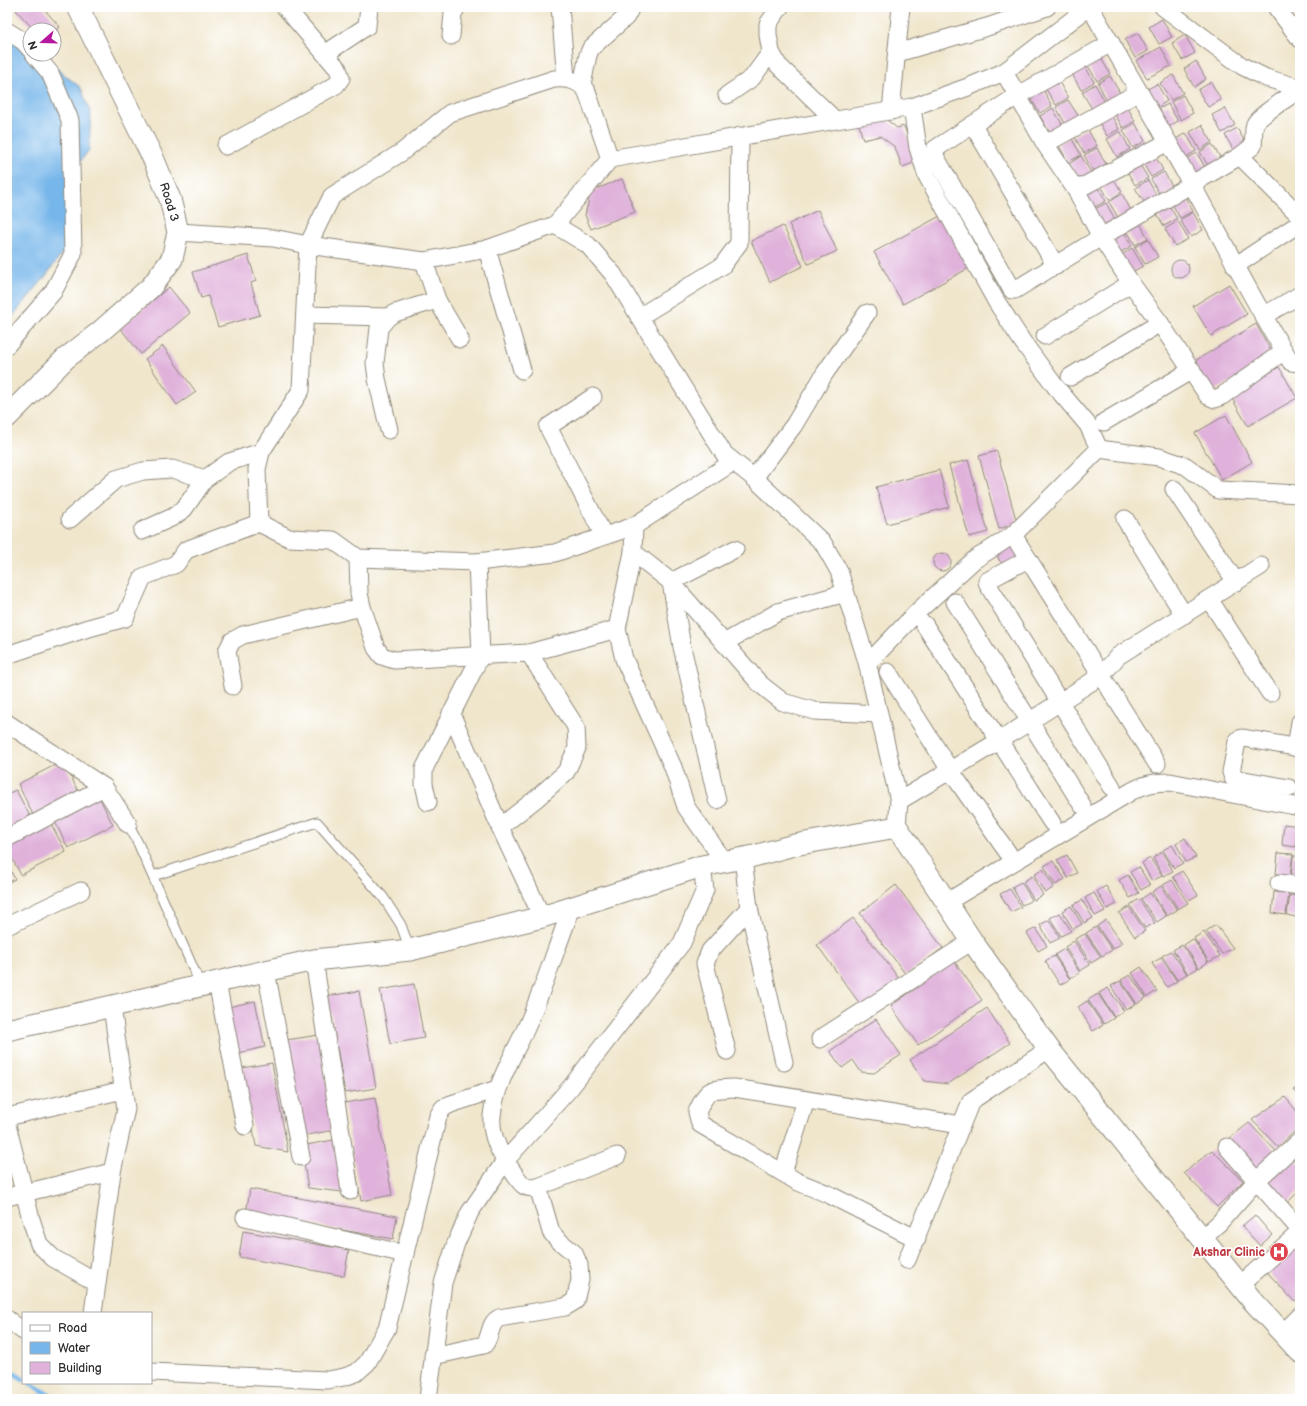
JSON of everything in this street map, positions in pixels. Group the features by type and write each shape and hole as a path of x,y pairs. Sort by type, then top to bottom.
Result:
{"street":[{"name":"Road 3","path":"7,418 65,359 101,331 151,287 172,260 178,232 170,199 154,160 78,7"},
{"path":"226,146 336,85 341,78 338,69 285,7"},
{"path":"325,54 367,26 369,7"},
{"path":"451,36 453,13 457,7"},
{"path":"560,7 566,78"},
{"path":"582,85 588,55 591,48 626,17 631,7"},
{"path":"780,7 768,24 771,52 778,65 835,120"},
{"path":"891,110 901,7"},
{"path":"897,53 987,27 1047,7"},
{"path":"1163,7 1242,66 1266,78 1300,89"},
{"path":"1276,7 1300,39"},
{"path":"178,232 273,238 308,245 424,261 487,249 555,225 610,158 912,107 1004,72 1085,9 1110,43 1139,92 1192,184 1235,266 1284,351 1291,362 1300,363"},
{"path":"7,32 22,40"},
{"path":"1110,43 1017,96 935,149 934,152 1012,290 1015,290 1056,266 1101,237 1240,156 1253,146 1255,137 1253,129 1258,119 1300,89"},
{"path":"727,95 752,78 771,52"},
{"path":"7,345 54,292 73,254 70,120 50,73 41,62"},
{"path":"1004,72 1045,144 1076,190 1101,237 1131,283 1192,370 1208,396 1215,399 1222,396 1284,351"},
{"path":"259,523 258,469 261,452 301,390 308,245 332,196 402,152 450,113 554,79 566,78 582,85 587,92 610,158"},
{"path":"1045,144 1139,92"},
{"path":"912,107 918,148 927,176 996,301 1022,341 1055,386 1088,425 1099,448"},
{"path":"973,125 1056,266"},
{"path":"639,317 722,266 739,243 740,136"},
{"path":"1076,190 1168,142"},
{"path":"1240,156 1300,216"},
{"path":"1235,266 1300,223"},
{"path":"555,225 588,245 612,274 724,454 754,478 823,543 839,571 867,662 899,801 897,827 972,942 1049,1049 1252,1300 1282,1333 1300,1350"},
{"path":"487,249 522,370"},
{"path":"424,261 437,300 460,339"},
{"path":"1045,336 1131,283"},
{"path":"1263,316 1300,295"},
{"path":"305,315 388,317 437,300"},
{"path":"754,478 794,425 825,373 867,313"},
{"path":"388,317 379,328 375,364 389,430"},
{"path":"1070,377 1160,323"},
{"path":"1104,422 1192,370"},
{"path":"593,397 548,427 604,536"},
{"path":"1099,448 1159,457 1186,466 1218,490 1300,494"},
{"path":"867,662 876,655 916,613 974,560 1013,535 1099,448"},
{"path":"142,531 173,517 184,509 205,479 229,462 261,452"},
{"path":"7,655 85,628 125,618 143,577 176,564 186,550 259,523 289,538 333,540 358,558 477,562 555,553 634,526 733,462"},
{"path":"70,519 116,479 143,471 172,469 205,479"},
{"path":"1174,489 1236,582"},
{"path":"1125,519 1184,615"},
{"path":"634,526 633,552 617,629 624,659 673,767 686,806 734,860 749,908 784,1062"},
{"path":"1013,535 1157,764"},
{"path":"671,582 735,549"},
{"path":"633,552 671,582 760,684 782,702 814,711 879,714"},
{"path":"358,558 359,593 362,607 376,648 382,656 394,660 529,653 617,629"},
{"path":"1028,559 987,581 988,585 1112,787"},
{"path":"428,802 424,784 424,769 481,655 477,562"},
{"path":"899,801 999,741 1102,675 1118,656 1262,566"},
{"path":"671,582 682,647 718,800"},
{"path":"724,643 778,612 846,593"},
{"path":"1209,599 1270,693"},
{"path":"955,602 1082,805"},
{"path":"233,686 228,651 232,641 243,635 362,607"},
{"path":"924,624 1052,823"},
{"path":"500,827 537,798 566,772 577,748 576,727 529,653"},
{"path":"888,672 950,770 1008,853"},
{"path":"451,713 500,827 542,916"},
{"path":"7,722 104,787 128,824"},
{"path":"1289,788 1236,779 1233,778 1231,772 1237,742 1239,740 1243,738 1298,748 1300,722"},
{"path":"947,902 1132,791 1148,784 1170,782 1300,807"},
{"path":"7,838 104,787"},
{"path":"7,1030 314,960 410,950 542,916 702,866 734,860 794,845 897,827"},
{"path":"428,1399 443,1283 456,1243 470,1212 504,1161 571,1087 682,942 705,890 702,866"},
{"path":"1279,882 1300,886"},
{"path":"7,926 81,891"},
{"path":"572,907 527,1025 498,1089 492,1118 495,1142 504,1161 523,1186 530,1189 617,1156"},
{"path":"727,1051 705,964 710,951 749,908"},
{"path":"820,1038 972,942"},
{"path":"314,960 350,1191"},
{"path":"266,971 302,1157"},
{"path":"209,984 245,1126"},
{"path":"93,1312 112,1172 126,1109 112,1006"},
{"path":"907,1260 917,1239 971,1101 1049,1049"},
{"path":"917,1239 828,1194 796,1181 700,1124 697,1112 705,1095 714,1089 734,1088 961,1125"},
{"path":"152,1372 328,1380 344,1378 356,1373 367,1363 387,1328 438,1116 443,1108 451,1104 498,1089"},
{"path":"7,1117 123,1090"},
{"path":"783,1173 806,1100"},
{"path":"7,1125 39,1244 53,1258 97,1284"},
{"path":"1202,1238 1219,1223 1256,1181 1300,1141"},
{"path":"1227,1147 1300,1231 1240,1285"},
{"path":"7,1197 112,1172"},
{"path":"433,1356 484,1344 488,1341 492,1323 499,1318 565,1307 575,1301 580,1280 579,1265 574,1252 558,1240 551,1232 538,1187"},
{"path":"245,1217 405,1254"},
{"path":"1282,1333 1300,1316"},
{"path":"7,1319 22,1331"}],"lane":[{"path":"153,876 317,822 383,897 401,925 410,950"},
{"path":"128,824 209,984"}],"water":[{"path":"7,39 22,46 22,62 49,62 81,88 91,114 89,150 77,166 65,249 46,276 7,323"}],"building":[{"path":"19,7 42,7 56,22 27,22 16,10"},
{"path":"1162,19 1172,37 1159,44 1149,27"},
{"path":"1138,33 1148,51 1135,58 1125,40"},
{"path":"1185,35 1195,53 1182,60 1172,43"},
{"path":"1161,47 1171,66 1147,78 1136,61"},
{"path":"1100,56 1110,74 1097,81 1087,64"},
{"path":"1196,61 1206,79 1194,87 1184,69"},
{"path":"1084,64 1094,82 1081,90 1071,72"},
{"path":"1173,75 1183,93 1171,100 1160,83"},
{"path":"1110,76 1120,93 1107,101 1098,83"},
{"path":"1058,80 1068,98 1056,105 1045,88"},
{"path":"1211,82 1221,100 1208,107 1198,90"},
{"path":"1095,84 1105,102 1092,109 1082,92"},
{"path":"1157,84 1167,101 1155,109 1144,91"},
{"path":"1042,88 1052,106 1040,113 1029,96"},
{"path":"1183,95 1193,113 1181,120 1171,102"},
{"path":"1068,100 1079,117 1066,125 1056,107"},
{"path":"1125,103 1135,121 1123,128 1113,111"},
{"path":"1168,104 1178,121 1165,129 1155,111"},
{"path":"1053,108 1063,126 1050,133 1040,116"},
{"path":"1225,108 1235,125 1222,133 1212,115"},
{"path":"1109,111 1119,129 1107,136 1097,119"},
{"path":"887,114 888,121 897,128 904,126 917,162 902,167 895,147 880,136 863,140 858,121"},
{"path":"1135,123 1145,141 1133,148 1123,130"},
{"path":"1202,125 1212,142 1200,150 1190,132"},
{"path":"1087,128 1097,146 1084,153 1074,136"},
{"path":"1237,128 1247,146 1235,153 1225,135"},
{"path":"1120,131 1130,149 1117,157 1107,139"},
{"path":"1186,133 1196,151 1184,158 1174,140"},
{"path":"1071,137 1081,155 1068,162 1058,144"},
{"path":"1212,144 1223,162 1210,169 1200,152"},
{"path":"1097,148 1107,166 1094,173 1084,155"},
{"path":"1153,152 1163,170 1151,177 1141,160"},
{"path":"1197,153 1207,171 1194,178 1184,160"},
{"path":"1081,156 1092,174 1079,182 1069,164"},
{"path":"1137,160 1148,178 1135,185 1125,168"},
{"path":"1164,172 1174,189 1161,197 1151,179"},
{"path":"1111,175 1122,192 1109,200 1099,182"},
{"path":"622,179 635,212 591,229 585,215 591,191"},
{"path":"1148,180 1158,198 1146,205 1135,188"},
{"path":"1095,183 1106,201 1093,208 1083,190"},
{"path":"1183,193 1193,211 1180,218 1170,200"},
{"path":"1122,194 1132,212 1119,219 1109,202"},
{"path":"1167,201 1177,219 1164,226 1154,209"},
{"path":"1106,203 1116,221 1104,228 1093,210"},
{"path":"818,210 837,251 808,264 789,224"},
{"path":"1193,212 1203,230 1191,237 1180,220"},
{"path":"940,216 969,268 903,304 874,252"},
{"path":"1138,220 1148,238 1135,245 1125,227"},
{"path":"1178,221 1188,239 1175,246 1165,229"},
{"path":"783,226 803,266 770,282 751,241"},
{"path":"1122,228 1132,246 1119,253 1109,236"},
{"path":"1148,239 1158,257 1145,264 1135,247"},
{"path":"1132,248 1143,266 1130,273 1120,256"},
{"path":"248,255 256,281 251,283 260,315 218,327 208,296 201,298 193,272"},
{"path":"1180,260 1184,261 1188,265 1188,273 1184,277 1180,278 1176,277 1172,273 1171,269 1172,265 1176,261"},
{"path":"1229,284 1247,314 1211,336 1193,306"},
{"path":"169,287 190,313 141,354 120,328"},
{"path":"1256,324 1274,356 1211,393 1193,362"},
{"path":"163,346 196,392 177,405 145,359"},
{"path":"1279,367 1297,398 1248,426 1230,395"},
{"path":"1226,415 1252,462 1222,480 1195,433"},
{"path":"997,451 1017,523 999,529 979,456"},
{"path":"968,460 988,532 969,537 949,465"},
{"path":"939,470 949,507 887,524 876,487"},
{"path":"1005,544 1018,550 1015,563 1004,565 999,560 997,554"},
{"path":"942,553 946,554 950,558 950,566 946,570 942,571 938,570 934,566 933,562 934,558 938,554"},
{"path":"63,761 78,791 33,815 18,784"},
{"path":"16,790 32,820 7,833 7,794"},
{"path":"98,795 113,825 68,848 53,818"},
{"path":"50,822 66,852 21,875 7,849 7,844"},
{"path":"1284,824 1299,826 1296,847 1282,845"},
{"path":"1300,834 1300,849 1297,848"},
{"path":"1185,838 1196,857 1186,862 1176,844"},
{"path":"1172,845 1183,863 1174,868 1163,850"},
{"path":"1162,852 1173,871 1163,876 1153,858"},
{"path":"1278,853 1293,854 1290,876 1276,874"},
{"path":"1067,855 1077,873 1068,878 1057,860"},
{"path":"1293,856 1300,856 1300,878 1291,877"},
{"path":"1150,858 1162,876 1152,881 1142,863"},
{"path":"1053,861 1065,879 1055,885 1044,866"},
{"path":"7,864 15,879 7,883"},
{"path":"1139,867 1150,885 1141,890 1130,872"},
{"path":"1043,869 1054,887 1045,893 1034,875"},
{"path":"1182,871 1198,895 1189,900 1173,877"},
{"path":"1128,875 1139,893 1130,898 1119,880"},
{"path":"1032,876 1043,895 1034,900 1023,882"},
{"path":"1172,880 1188,903 1178,909 1163,885"},
{"path":"1021,882 1032,900 1022,905 1012,887"},
{"path":"896,885 943,948 906,975 860,913"},
{"path":"1106,886 1117,904 1107,909 1097,891"},
{"path":"1161,886 1177,910 1167,916 1152,892"},
{"path":"1010,889 1021,907 1011,912 1000,894"},
{"path":"1274,892 1289,893 1286,915 1272,913"},
{"path":"1094,893 1105,911 1095,916 1085,898"},
{"path":"1150,893 1166,916 1157,922 1141,899"},
{"path":"1290,895 1300,896 1300,918 1287,915"},
{"path":"1139,899 1155,923 1145,928 1130,905"},
{"path":"1082,900 1093,918 1084,923 1073,905"},
{"path":"1071,906 1082,924 1073,929 1062,911"},
{"path":"1129,907 1145,931 1135,937 1119,913"},
{"path":"1060,913 1071,931 1061,936 1050,918"},
{"path":"853,918 900,980 863,1008 817,945"},
{"path":"1049,920 1060,938 1050,943 1040,925"},
{"path":"1106,920 1122,943 1113,949 1097,926"},
{"path":"1216,925 1233,948 1222,954 1206,931"},
{"path":"1096,927 1112,950 1102,956 1086,933"},
{"path":"1036,928 1047,946 1038,951 1027,933"},
{"path":"1204,932 1220,956 1209,962 1194,938"},
{"path":"1085,934 1101,957 1091,963 1075,939"},
{"path":"1193,939 1208,962 1199,968 1184,945"},
{"path":"1074,941 1090,965 1080,971 1065,947"},
{"path":"1182,945 1198,968 1188,974 1173,950"},
{"path":"1064,949 1080,973 1070,978 1055,955"},
{"path":"1171,951 1187,974 1177,980 1162,956"},
{"path":"1054,956 1070,979 1060,985 1045,961"},
{"path":"1161,958 1177,981 1167,987 1152,963"},
{"path":"954,961 982,1000 918,1045 891,1006"},
{"path":"1141,967 1157,991 1147,997 1132,973"},
{"path":"1130,975 1146,998 1137,1004 1121,980"},
{"path":"1120,981 1136,1004 1126,1010 1111,986"},
{"path":"414,984 424,1038 390,1044 380,990"},
{"path":"1108,988 1124,1011 1114,1017 1099,993"},
{"path":"359,991 376,1088 345,1093 328,996"},
{"path":"1098,994 1114,1018 1104,1024 1088,1000"},
{"path":"255,1001 265,1047 234,1054 224,1008"},
{"path":"1087,1001 1103,1025 1093,1031 1078,1007"},
{"path":"987,1008 1010,1043 948,1084 924,1081 910,1060"},
{"path":"876,1019 901,1055 874,1073 861,1072 853,1060 842,1068 830,1051"},
{"path":"319,1035 334,1130 302,1136 286,1040"},
{"path":"272,1063 288,1152 256,1146 242,1068"},
{"path":"1300,1086 1300,1098 1293,1090"},
{"path":"1285,1097 1300,1115 1300,1126 1278,1147 1252,1120"},
{"path":"375,1098 392,1195 361,1201 344,1103"},
{"path":"1249,1123 1276,1151 1254,1172 1225,1142"},
{"path":"333,1140 343,1192 308,1188 301,1146"},
{"path":"1212,1150 1243,1181 1217,1207 1184,1173"},
{"path":"1292,1156 1300,1165 1300,1190 1283,1207 1263,1183"},
{"path":"250,1189 397,1216 393,1239 246,1213"},
{"path":"1255,1215 1272,1235 1260,1246 1242,1226"},
{"path":"243,1231 349,1250 344,1276 239,1257"},
{"path":"1291,1244 1300,1255 1300,1296 1295,1302 1267,1272"}],"waterway":[{"path":"7,1369 22,1378"},
{"path":"32,1384 56,1399"}],"place":[{"name":"Akshar Clinic","path":"1279,1252"}]}
